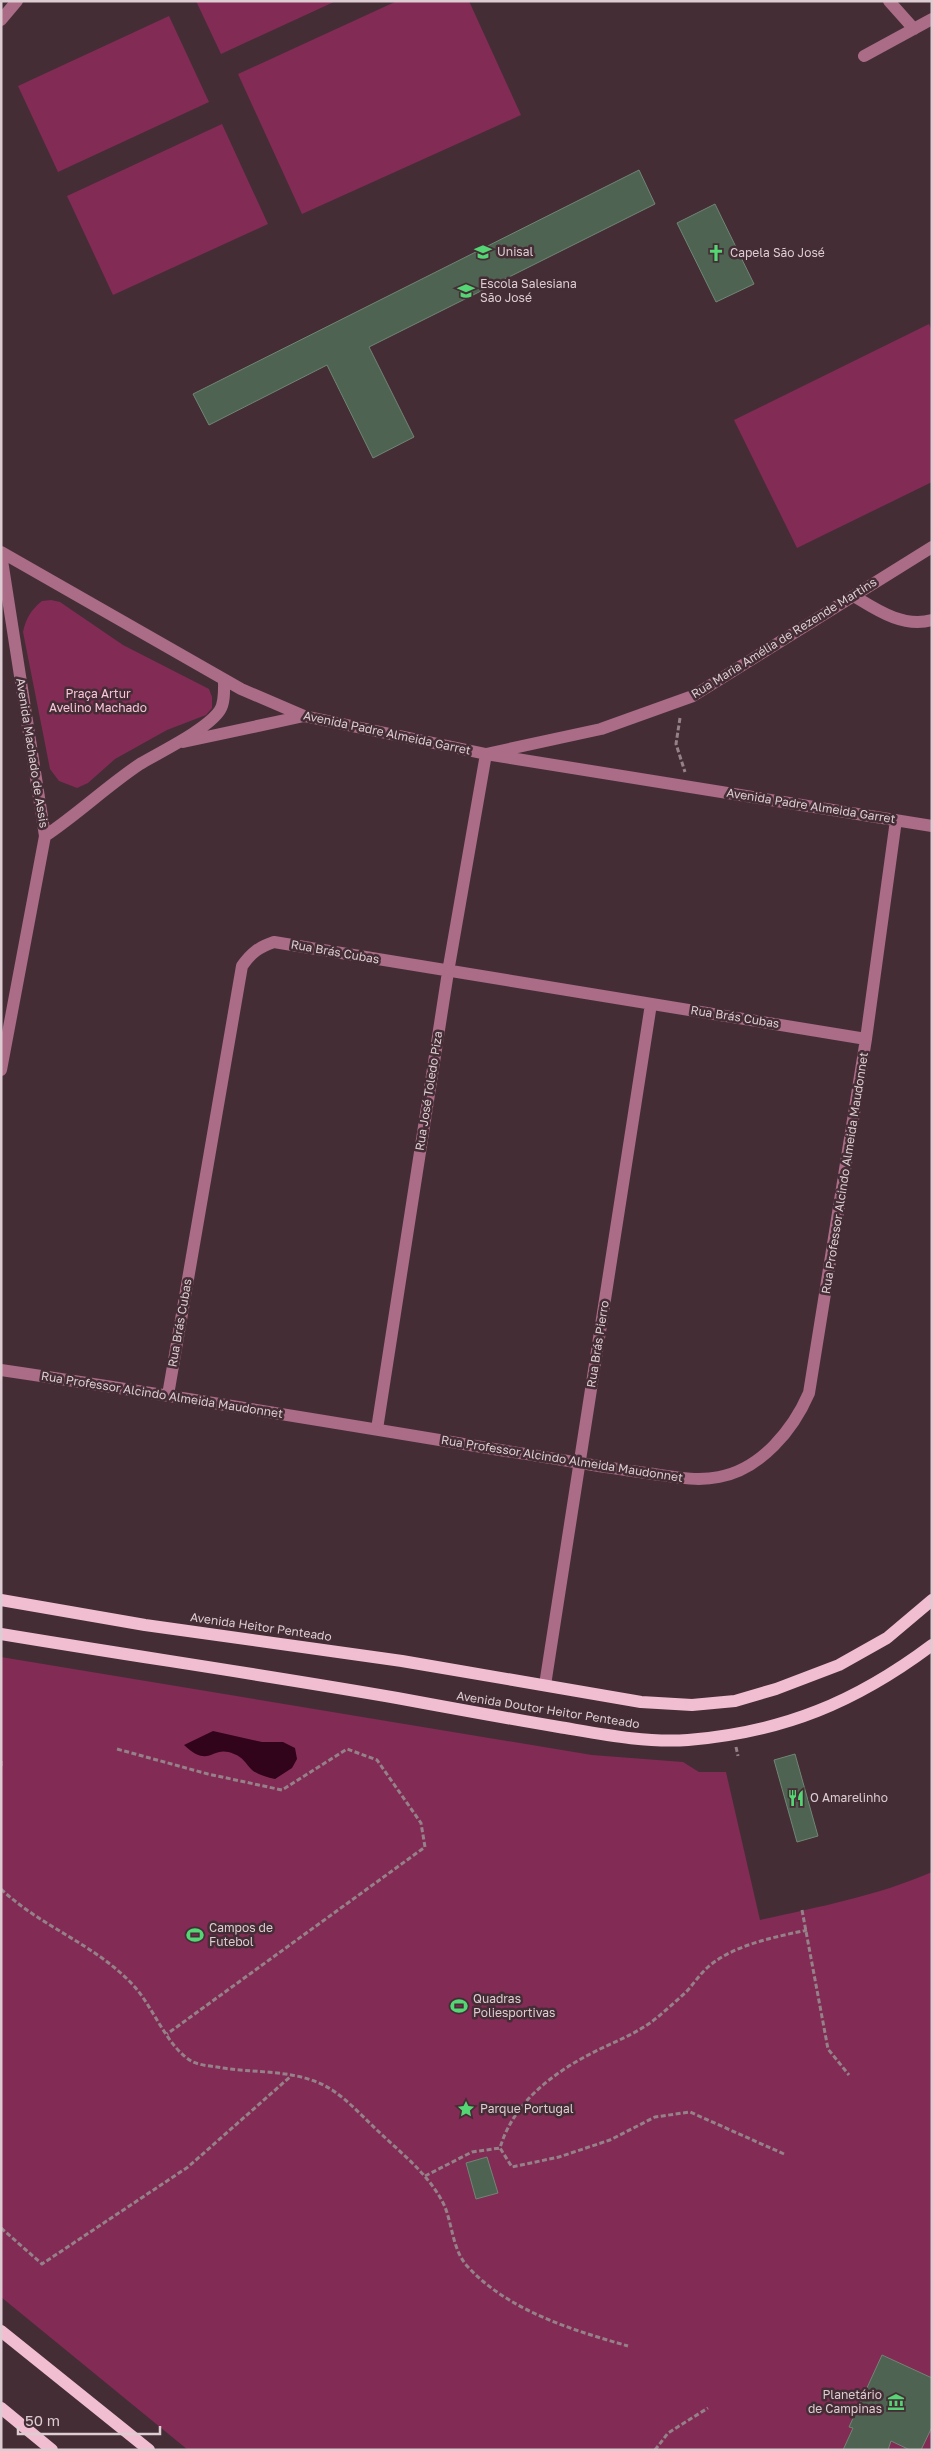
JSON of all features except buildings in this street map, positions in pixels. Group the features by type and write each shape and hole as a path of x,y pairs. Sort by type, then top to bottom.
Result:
{"main road":[{"name":"Avenida Heitor Penteado","path":"1,1600 518,1681"},
{"name":"Avenida Doutor Heitor Penteado","path":"518,1681 641,1702 692,1705 735,1701 776,1689 839,1664 887,1638 932,1600"},
{"name":"Avenida Doutor Heitor Penteado","path":"1,1634 590,1732 644,1739 686,1740 730,1735 796,1720 848,1699 895,1673 932,1645"},
{"path":"1,2331 149,2450"},
{"path":"1,2408 52,2450"}],"street":[{"path":"1,20 17,1"},
{"path":"889,1 914,29"},
{"path":"864,56 932,19"},
{"name":"Rua Maria Amélia de Rezende Martins","path":"486,754 601,729 684,700 932,547"},
{"name":"Avenida Padre Almeida Garret","path":"1,553 224,680 304,716 486,754 932,826"},
{"name":"Avenida Machado de Assis","path":"1,553 45,836 1,1070"},
{"path":"854,596 888,617 922,623 932,620"},
{"path":"45,836 65,823 124,775 178,743 220,710 224,680"},
{"path":"178,743 304,716"},
{"name":"Rua José Toledo Piza","path":"377,1429 448,972 486,754"},
{"name":"Rua Professor Alcindo Almeida Maudonnet","path":"1,1370 694,1480 720,1477 739,1470 765,1454 786,1433 800,1414 809,1393 866,1039 896,820"},
{"name":"Rua Brás Cubas","path":"168,1395 242,966 249,956 260,947 274,942 866,1039"},
{"name":"Rua Brás Pierro","path":"545,1685 651,1004"}],"path":[{"path":"684,700 676,744 690,787"},
{"path":"736,1747 738,1756"},
{"path":"117,1749 208,1774 282,1790 347,1749 377,1760 421,1823 424,1839 425,1847 167,2034"},
{"path":"1,1761 1,1768"},
{"path":"1,1889 41,1921 83,1944 113,1965 135,1986 177,2049 196,2063 312,2080 331,2089 425,2176 444,2207 455,2246 461,2258 484,2282 508,2300 589,2334 628,2346"},
{"path":"802,1910 828,2049 849,2074"},
{"path":"500,2148 506,2130 514,2115 538,2089 583,2058 629,2037 651,2022 685,1993 708,1967 757,1941 807,1930"},
{"path":"1,2228 42,2264 188,2166 291,2076"},
{"path":"500,2148 512,2167 559,2157 610,2140 655,2117 690,2112 784,2154"},
{"path":"425,2176 472,2152 500,2148"},
{"path":"655,2450 668,2433 708,2408"}],"green space":[{"path":"196,1 336,1 221,54"},
{"path":"397,1 469,1 521,115 302,214 238,74"},
{"path":"169,16 209,102 58,172 18,86"},
{"path":"222,124 268,224 113,295 67,196"},
{"path":"929,324 932,331 932,482 797,548 734,420"},
{"name":"Praça Artur Avelino Machado","path":"42,601 60,602 123,645 209,689 212,697 212,708 206,715 167,730 115,759 88,783 77,788 59,781 50,769 23,632 27,618 35,608"},
{"name":"Parque Portugal","path":"1,1657 592,1755 683,1762 699,1772 726,1772 760,1920 869,1894 932,1872 932,2450 188,2450 1,2297"}],"shaded area":[{"path":"213,1731 262,1742 283,1742 295,1748 297,1759 292,1768 275,1779 254,1772 237,1755 220,1752 200,1756 184,1745"}],"place":[{"name":"Unisal","path":"483,252"},
{"name":"Capela São José","path":"716,253"},
{"name":"Escola Salesiana São José","path":"466,291"},
{"name":"O Amarelinho","path":"796,1798"},
{"name":"Campos de Futebol","path":"195,1935"},
{"name":"Quadras Poliesportivas","path":"459,2006"},
{"name":"Parque Portugal","path":"466,2109"},
{"name":"Planetário de Campinas","path":"896,2402"}]}
